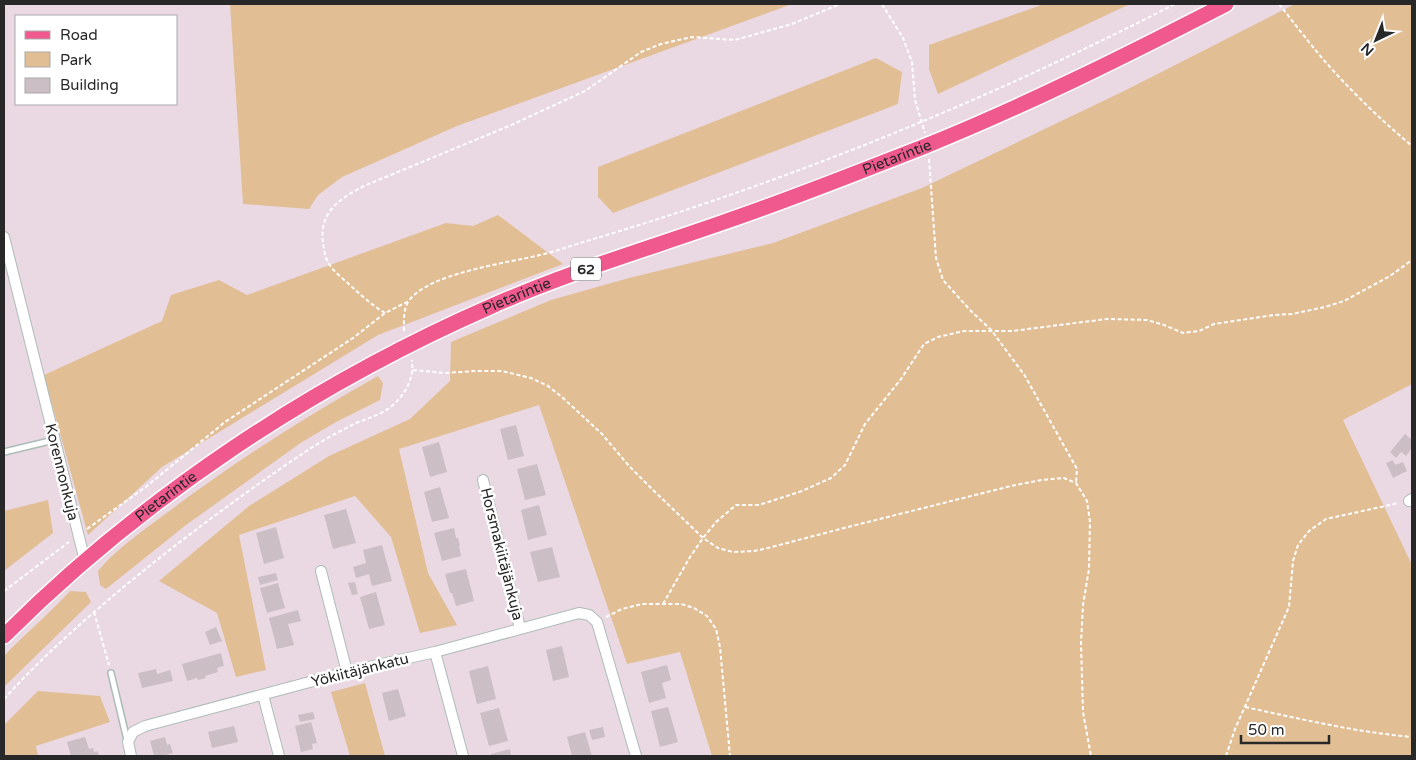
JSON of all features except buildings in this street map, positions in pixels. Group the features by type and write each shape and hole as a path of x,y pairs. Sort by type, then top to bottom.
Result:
{"main road":[{"name":"Pietarintie","path":"4,636 47,595 127,526 191,477 248,438 320,394 413,342 495,304 540,286 603,262 724,222 928,144 1032,100 1226,4"}],"street":[{"name":"Korennonkuja","path":"4,237 85,562"},
{"name":"Horsmakiitäjänkuja","path":"483,480 520,628"},
{"path":"321,572 347,672"},
{"name":"Yökiitäjänkatu","path":"128,742 133,732 145,726 347,672 435,652 579,613 589,615 597,622"},
{"path":"597,622 636,756"},
{"path":"435,652 462,756"},
{"path":"264,695 279,756"},
{"path":"128,742 131,756"}],"lane":[{"path":"4,452 54,440"},
{"path":"111,673 128,742"}],"path":[{"path":"386,312 377,308 338,274 328,262 324,253 322,239 324,219 344,196 585,92 641,52 662,44 692,37 735,40 792,24 840,4"},
{"path":"882,4 903,38 912,62 916,100 928,144 936,258 943,280 970,310 992,330 1025,376 1077,470 1076,482 1087,501 1090,522 1089,569 1082,606 1081,643 1083,712 1090,756"},
{"path":"4,591 147,486 225,422 353,338 386,312 409,300 423,288 438,280 542,255 640,225 786,176 921,123 1063,59 1175,4"},
{"path":"1279,4 1305,38 1342,79 1372,110 1412,146"},
{"path":"664,604 690,557 703,538 716,522 736,506 759,505 802,491 831,478 845,465 865,424 901,379 924,344 938,337 964,332 1012,331 1107,319 1146,320 1164,324 1183,333 1199,331 1214,324 1292,314 1344,301 1390,276 1412,260"},
{"path":"404,331 404,312 409,300"},
{"path":"4,699 72,630 215,515 303,453 334,434 393,405 403,394 409,383 413,370 412,355"},
{"path":"413,370 445,373 502,371 531,378 548,386 602,434 653,490 703,538 718,548 733,552 754,551 1010,486 1064,478 1076,482"},
{"path":"1226,756 1244,707 1289,606 1292,561 1298,545 1309,531 1326,519 1410,500"},
{"path":"597,622 622,610 642,604 681,604 694,608 707,616 716,629 720,647 730,756"},
{"path":"94,612 111,673"},
{"path":"1244,707 1330,725 1381,734 1412,737"}],"green space":[{"path":"230,4 792,4 457,126 342,177 318,195 309,209 243,204"},
{"path":"1044,4 1130,4 938,94 929,69 929,45"},
{"path":"1295,4 1412,4 1412,384 1343,420 1412,565 1412,756 712,756 680,652 627,664 539,405 399,449 428,573 457,625 420,633 391,537 355,496 239,535 266,670 236,677 217,613 159,581 249,506 329,456 410,419 450,381 451,342 551,300 629,278 773,243 922,188 1124,91"},
{"path":"876,58 902,72 898,104 613,213 598,197 598,167"},
{"path":"498,215 563,264 378,335 162,467 88,535 44,375 162,321 171,295 219,280 247,295 446,223 473,226"},
{"path":"378,376 383,383 380,400 302,442 186,525 106,589 100,585 98,571 122,547 193,493 297,424"},
{"path":"48,500 53,533 4,571 4,511"},
{"path":"70,591 86,592 91,602 4,687 4,656"},
{"path":"365,683 385,756 350,756 331,692"},
{"path":"38,691 100,696 110,722 36,746 38,756 4,756 4,725"}]}
